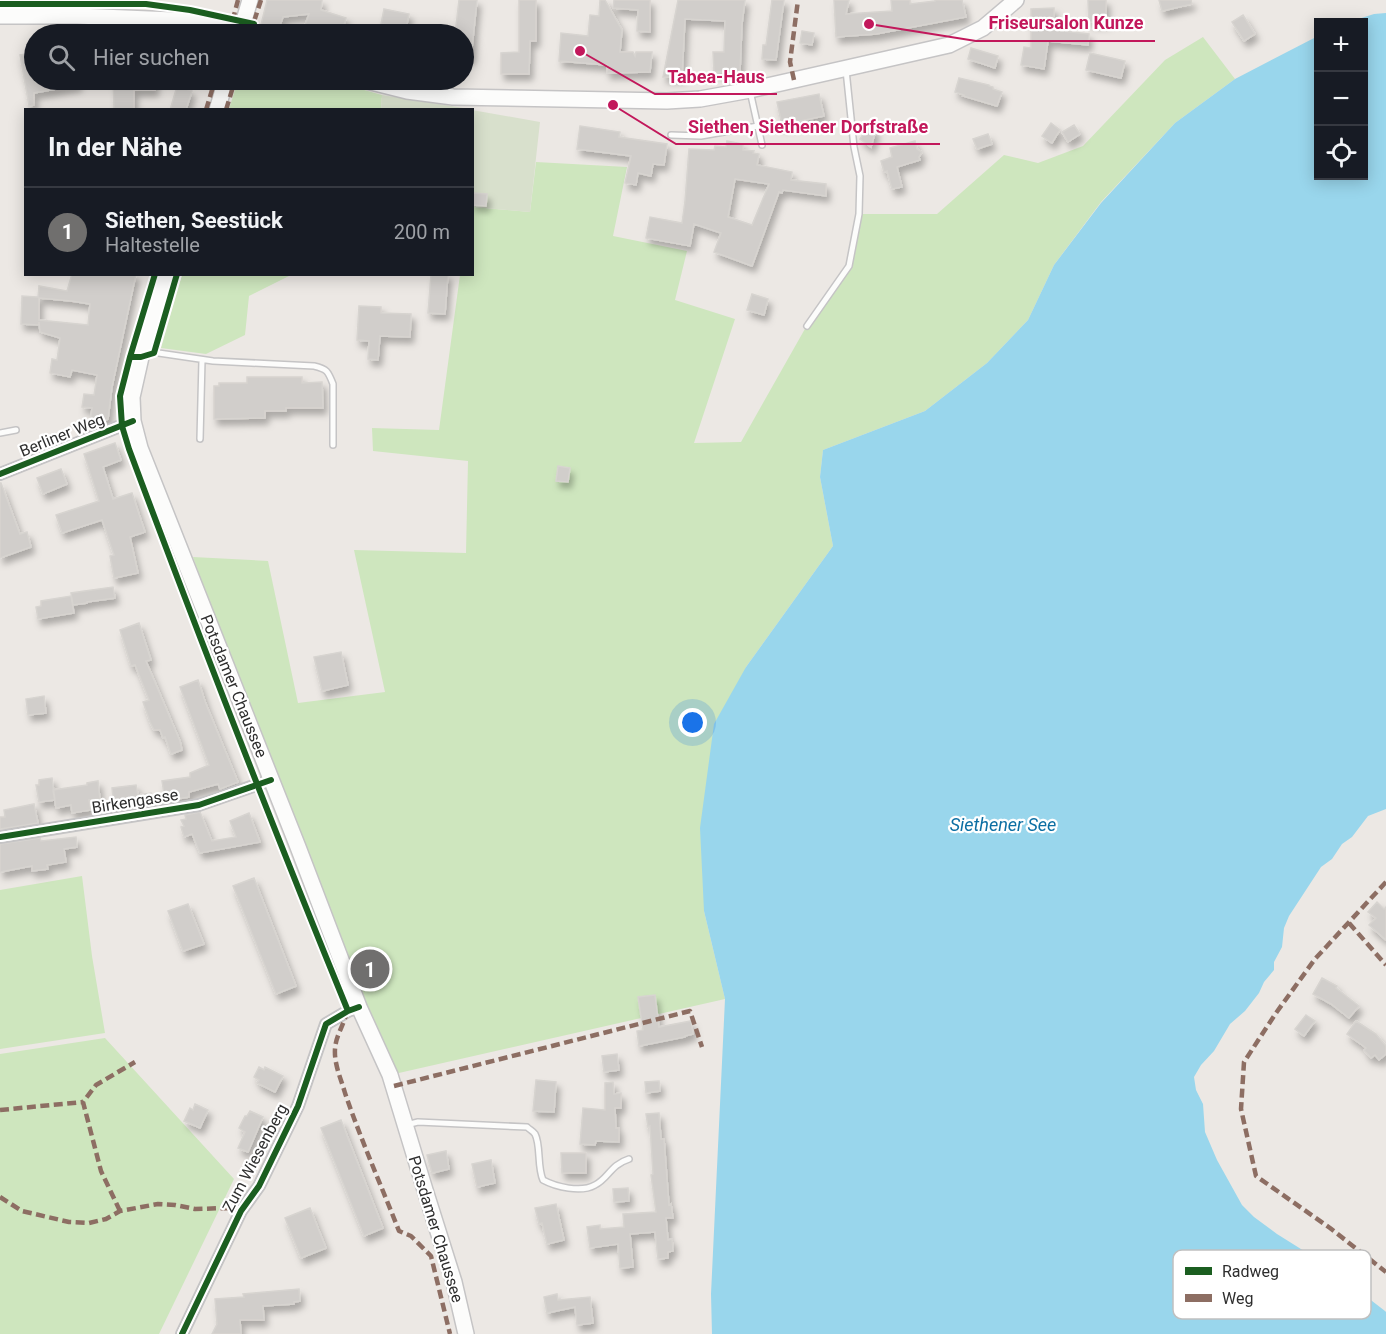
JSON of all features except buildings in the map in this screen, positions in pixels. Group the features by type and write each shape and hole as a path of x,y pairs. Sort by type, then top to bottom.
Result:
{"main road":[{"path":"244,24 250,0"},
{"path":"403,90 453,97 667,101 700,99 750,90 949,45 983,28 1016,0"},
{"path":"0,16 77,16 197,21 211,24"},
{"path":"218,108 223,90"},
{"name":"Potsdamer Chaussee","path":"166,276 143,351 132,397 133,421 140,448 359,1007 390,1075 454,1282 466,1334"}],"street":[{"name":"Berliner Weg","path":"0,474 133,421"},
{"name":"Birkengasse","path":"0,837 199,805 271,780"},
{"name":"Zum Wiesenberg","path":"182,1334 241,1211 259,1186 298,1106 326,1024 359,1007"}],"lane":[{"path":"807,326 849,266 859,214 860,176 854,147 845,68"},
{"path":"750,90 762,145"},
{"path":"671,135 700,136 758,126"},
{"path":"143,351 202,360 314,366 326,369 333,384 333,445"},
{"path":"200,439 202,360"},
{"path":"0,433 16,430"},
{"path":"405,1125 418,1122 527,1127 535,1134 543,1180 567,1187 583,1188 595,1185 612,1167 629,1159"}],"green space":[{"path":"1203,37 1235,79 1175,123 1101,202 1054,265 1028,320 987,363 925,411 823,450 820,477 833,546 746,667 704,911 725,999 390,1075 256,740 193,557 268,561 298,703 385,692 354,550 466,553 468,461 373,451 372,428 439,430 460,276 474,276 474,207 530,212 536,162 627,167 613,236 687,251 675,300 735,319 694,443 741,442 806,327 849,266 859,214 937,214 1004,155 1038,163 1083,146 1165,60"},
{"path":"235,90 364,90 382,95 381,108 229,108"},
{"path":"382,95 464,108 381,108"},
{"path":"474,110 540,122 530,212 474,207"},
{"path":"181,276 289,276 249,296 245,335 206,354 161,348"},
{"path":"82,876 105,1033 0,1049 0,890"},
{"path":"105,1038 234,1179 159,1334 0,1334 0,1054"}],"water":[{"name":"Siethener See","path":"1386,13 1386,809 1368,816 1352,837 1342,844 1332,859 1321,867 1289,916 1284,928 1282,947 1274,962 1274,970 1245,1011 1230,1024 1214,1051 1194,1077 1196,1090 1203,1104 1205,1132 1217,1160 1242,1205 1254,1217 1303,1250 1173,1250 1173,1319 1371,1319 1371,1300 1386,1312 1386,1334 712,1334 711,1294 725,999 704,911 700,828 714,724 746,667 833,546 820,477 823,450 925,411 987,363 1028,320 1054,265 1101,203 1175,123 1235,79 1314,38 1314,180 1368,180 1368,18 1362,18"}],"marked path":[{"path":"232,24 238,0"},
{"path":"253,24 261,0"},
{"path":"794,80 790,62 798,0"},
{"path":"207,108 212,90"},
{"path":"227,108 232,90"},
{"path":"1358,1250 1256,1176 1241,1109 1244,1062 1315,959 1386,882"},
{"path":"1349,923 1386,965"},
{"path":"347,1010 335,1049 340,1077 399,1231 411,1236 431,1256 450,1334"},
{"path":"394,1086 690,1011 702,1047"},
{"path":"120,1211 101,1171 83,1102 96,1085 135,1062"},
{"path":"0,1110 83,1102"},
{"path":"0,1197 22,1211 69,1222 89,1223 106,1219 120,1211 158,1204 195,1209 228,1208 241,1211"},
{"path":"1371,1260 1386,1272"}],"cycle path":[{"path":"0,4 146,4 190,10 254,24"},
{"path":"154,276 120,396 122,426 209,660 348,1011"},
{"path":"130,357 141,357 154,353 176,276"},
{"path":"0,474 133,421"},
{"path":"0,837 199,805 271,780"},
{"path":"182,1334 241,1211 259,1186 298,1106 326,1024 359,1007"}],"place":[{"name":"Friseursalon Kunze","path":"869,24"},
{"name":"Tabea-Haus","path":"580,51"},
{"name":"Siethen, Siethener Dorfstraße","path":"613,105"},
{"name":"Siethen, Seestück","path":"370,969"}]}
